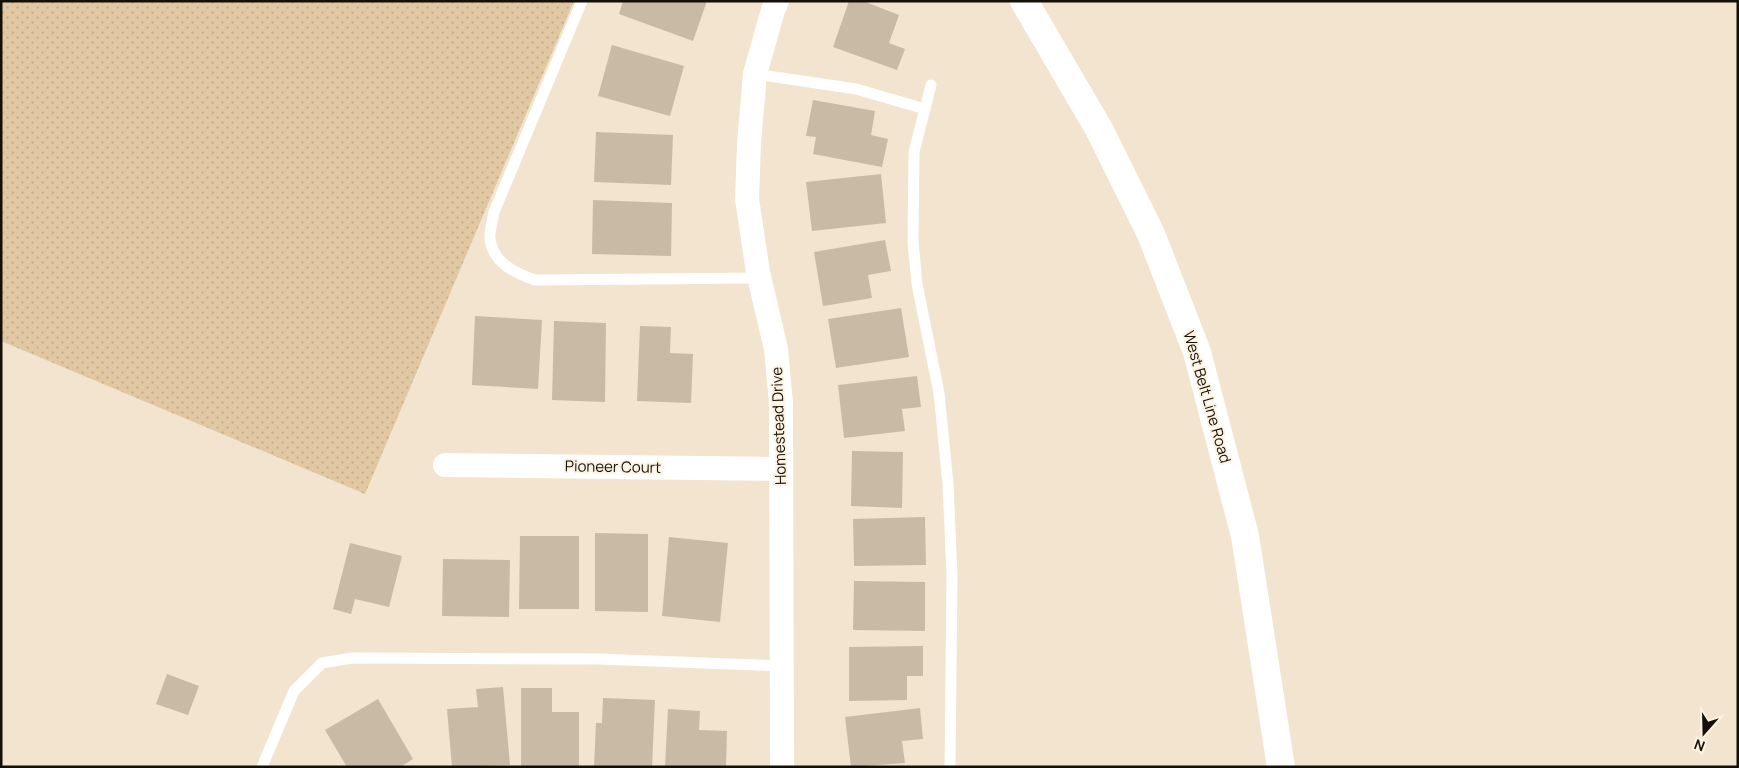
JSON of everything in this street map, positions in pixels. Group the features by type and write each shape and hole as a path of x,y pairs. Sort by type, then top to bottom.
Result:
{"main road":[{"name":"West Belt Line Road","path":"1024,1 1104,138 1151,234 1197,352 1245,536 1281,767"}],"street":[{"name":"Homestead Drive","path":"777,1 755,74 749,143 747,200 759,278 776,349 781,403 782,767"},
{"name":"Pioneer Court","path":"445,465 781,469"}],"lane":[{"path":"582,1 494,212 490,238 493,252 504,266 519,275 535,280 759,278"},
{"path":"755,74 856,90 925,109"},
{"path":"931,86 914,152 913,242 917,284 938,393 948,484 952,575 950,767"},
{"path":"262,767 294,691 322,664 352,658 599,659 783,666"}],"shaded area":[{"path":"1,1 574,1 365,494 1,341"}],"building":[{"path":"623,1 707,1 693,41 619,14"},
{"path":"849,1 863,1 899,15 889,43 905,49 897,70 833,47"},
{"path":"612,45 684,66 670,116 598,96"},
{"path":"813,100 875,111 871,135 888,139 882,167 813,154 816,137 806,136"},
{"path":"596,132 673,135 671,185 594,182"},
{"path":"881,174 886,223 812,231 806,182"},
{"path":"593,200 672,203 671,256 592,254"},
{"path":"885,240 891,271 868,275 872,298 823,306 814,252"},
{"path":"901,308 909,357 836,368 828,319"},
{"path":"475,316 542,320 538,389 472,385"},
{"path":"554,321 606,323 605,402 552,400"},
{"path":"640,326 671,327 670,353 693,354 691,403 637,401"},
{"path":"917,376 921,407 902,409 905,431 844,438 838,385"},
{"path":"852,451 903,452 902,508 851,506"},
{"path":"925,517 926,565 854,566 853,519"},
{"path":"595,533 648,534 648,612 595,611"},
{"path":"520,536 579,536 579,609 519,609"},
{"path":"669,537 728,543 720,622 662,616"},
{"path":"350,543 402,556 389,607 355,599 351,614 333,609"},
{"path":"443,559 510,560 509,617 442,616"},
{"path":"854,581 925,582 925,631 853,630"},
{"path":"923,646 923,676 907,676 907,700 849,701 849,647"},
{"path":"167,674 199,686 188,715 156,704"},
{"path":"503,687 510,765 452,767 447,709 478,707 476,689"},
{"path":"521,688 552,688 552,712 579,712 579,766 521,767"},
{"path":"603,698 655,700 652,767 594,767 596,723 602,723"},
{"path":"378,699 413,759 400,767 347,767 325,730"},
{"path":"920,708 923,739 902,741 905,763 851,767 845,717"},
{"path":"668,709 700,711 699,730 727,731 726,767 665,767"}]}
